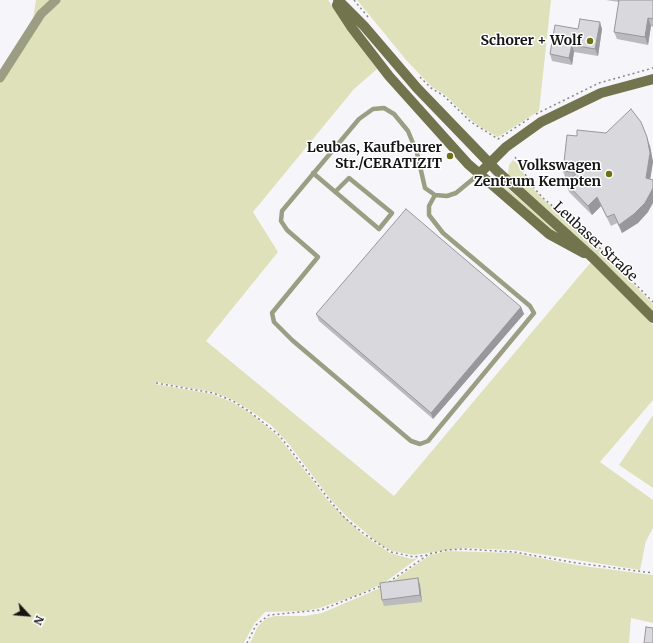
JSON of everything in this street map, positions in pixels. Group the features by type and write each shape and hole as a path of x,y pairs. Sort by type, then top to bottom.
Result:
{"main road":[{"path":"334,0 352,28 389,76 479,174 549,234 593,258"},
{"name":"Leubaser Straße","path":"338,0 364,26 417,88 489,163 593,258 653,318"},
{"path":"479,174 506,147 542,122 601,93 653,79"}],"street":[{"path":"0,78 41,14 56,0"}],"lane":[{"path":"435,195 429,206 429,215 443,233 530,306 534,313 428,441 420,444 411,440 292,340 274,322 272,313 318,257 287,230 281,221 282,212 359,119 373,109 384,108 394,114 408,131 417,153 425,188 435,195 447,196 456,193 479,174"},
{"path":"314,173 335,192 379,229 392,214 349,178 335,192"}],"path":[{"path":"354,0 369,18"},
{"path":"416,73 431,88 444,96 470,122 498,139"},
{"path":"515,157 521,165 529,182 543,198 586,234 653,302"},
{"path":"156,383 213,393 232,401 250,412 279,435 345,518 363,533 392,552 414,557 464,549 514,552 576,563 653,573"},
{"path":"247,643 256,625 268,615 321,610 358,597 386,584 429,554"}],"green space":[{"path":"36,0 328,0 377,69 354,89 253,212 278,252 206,341 394,496 591,262 653,325 653,400 600,462 653,500 653,528 646,541 640,570 514,550 463,548 414,555 392,551 379,544 346,516 331,500 288,443 271,425 233,400 213,392 156,382 155,384 212,394 232,402 250,413 278,436 330,503 362,534 390,553 412,559 418,558 384,583 357,595 320,608 304,611 265,612 254,624 244,643 0,643 0,81 33,19"},
{"path":"357,0 551,0 539,111 498,137 482,128 471,120 445,95 432,87 407,61"},
{"path":"513,160 520,166 528,183 543,199 585,235 653,304 653,312 594,252 508,175 509,165"},
{"path":"498,180 569,242 568,244 494,183"},
{"path":"653,415 653,488 619,465"},
{"path":"447,551 514,553 576,565 653,575 653,623 631,618 629,643 250,643 258,626 267,618 275,616 305,616 322,613 387,585 430,555"}],"building":[{"path":"619,0 653,0 653,19 648,18 645,37 614,32"},
{"path":"580,19 600,22 595,49 572,45 569,58 550,54 555,25 578,29"},
{"name":"Volkswagen Zentrum Kempten","path":"631,109 641,122 647,137 650,153 646,178 653,180 653,188 645,203 634,214 619,225 614,214 607,217 597,197 588,206 566,183 577,173 563,171 567,135 577,136 577,130 606,133"},
{"path":"406,209 521,307 431,413 316,314"},
{"path":"418,578 420,595 382,600 380,583"},
{"path":"646,627 653,628 653,643 644,643"}],"place":[{"name":"Schorer + Wolf","path":"590,41"},
{"name":"Leubas, Kaufbeurer Str./CERATIZIT","path":"450,156"},
{"name":"Volkswagen Zentrum Kempten","path":"609,174"}]}
